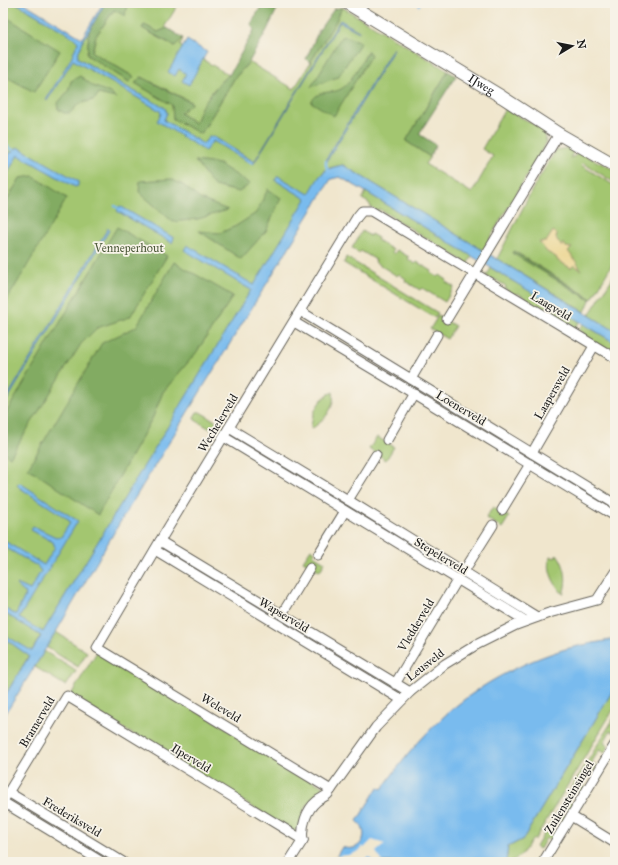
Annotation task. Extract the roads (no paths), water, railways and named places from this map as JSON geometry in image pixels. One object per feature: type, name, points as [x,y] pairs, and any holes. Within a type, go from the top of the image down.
[{"type":"street","name":"IJweg","points":[[347,3],[559,134],[615,166]]},
{"type":"street","points":[[447,319],[559,134]]},
{"type":"street","name":"Laagveld","points":[[362,211],[371,211],[476,270],[615,358]]},
{"type":"street","name":"Wechelerveld","points":[[97,648],[357,216],[362,211]]},
{"type":"street","name":"Loenerveld","points":[[300,311],[615,504]]},
{"type":"street","name":"Loenerveld","points":[[294,322],[414,393],[615,516]]},
{"type":"street","points":[[411,379],[437,335]]},
{"type":"street","name":"Laapersveld","points":[[532,453],[594,346]]},
{"type":"street","points":[[387,440],[414,393]]},
{"type":"street","name":"Stepelerveld","points":[[229,428],[537,617]]},
{"type":"street","name":"Stepelerveld","points":[[224,437],[526,621]]},
{"type":"street","points":[[348,500],[376,455]]},
{"type":"street","points":[[502,510],[530,464]]},
{"type":"street","points":[[318,555],[345,510]]},
{"type":"street","name":"Stepelerveld","points":[[464,571],[493,525]]},
{"type":"street","name":"Wapserveld","points":[[160,541],[410,692]]},
{"type":"street","name":"Wapserveld","points":[[155,550],[402,700]]},
{"type":"street","name":"Wapserveld","points":[[282,614],[310,568]]},
{"type":"street","name":"Leusveld","points":[[302,840],[303,828],[308,812],[316,802],[327,795],[376,727],[410,692],[459,654],[485,640],[537,617],[597,600],[615,572]]},
{"type":"street","name":"Vledderveld","points":[[395,684],[458,580]]},
{"type":"street","name":"Weleveld","points":[[97,648],[331,790]]},
{"type":"street","name":"Bramerveld","points":[[3,802],[67,696]]},
{"type":"street","name":"Ilperveld","points":[[67,696],[302,840]]},
{"type":"street","name":"Zuilensteinsingel","points":[[544,862],[615,744]]},
{"type":"street","name":"Frederiksveld","points":[[8,792],[123,862]]},
{"type":"street","name":"Frederiksveld","points":[[3,802],[102,862]]},
{"type":"street","points":[[572,816],[615,842]]},
{"type":"street","points":[[289,862],[302,840]]},
{"type":"water","points":[[16,3],[24,3],[82,38],[103,3],[105,3],[83,39],[78,58],[165,108],[167,113],[164,120],[203,144],[209,137],[214,137],[254,162],[340,20],[359,32],[340,22],[253,165],[213,141],[205,151],[157,121],[161,114],[160,111],[73,60],[47,101],[46,100],[70,60],[78,42],[73,37]]},
{"type":"water","points":[[187,40],[207,52],[189,85],[182,81],[186,74],[179,69],[175,76],[168,72]]},
{"type":"water","points":[[393,48],[394,49],[325,163],[328,156]]},
{"type":"water","points":[[18,147],[78,181],[78,186],[75,187],[18,155],[3,181],[3,167],[9,154]]},
{"type":"water","points":[[343,165],[615,331],[615,343],[366,192],[340,177],[331,179],[119,524],[56,632],[3,718],[3,699],[29,656],[8,641],[5,640],[3,642],[3,634],[32,651],[41,636],[3,612],[3,607],[16,614],[26,594],[16,585],[17,584],[30,590],[41,571],[37,566],[3,546],[3,540],[44,565],[55,547],[53,542],[31,530],[33,526],[58,538],[61,537],[70,523],[68,519],[17,485],[20,483],[78,521],[19,618],[43,632],[251,290],[184,250],[187,245],[254,285],[306,199],[275,180],[278,176],[309,194],[325,171]]},
{"type":"water","points":[[120,206],[174,238],[172,243],[117,211]]},
{"type":"water","points":[[108,228],[110,229],[3,407],[3,404]]},
{"type":"water","points":[[615,639],[615,687],[523,839],[508,847],[506,862],[333,862],[342,847],[354,848],[362,842],[364,832],[357,821],[378,787],[382,789],[399,765],[417,744],[456,706],[477,690],[500,676],[525,664],[568,648]]},
{"type":"waterway","points":[[3,144],[15,151],[14,152]]},
{"type":"waterway","points":[[326,161],[328,171]]},
{"type":"waterway","points":[[115,206],[121,210]]},
{"type":"park label","name":"Venneperhout","points":[[129,248]]}]
